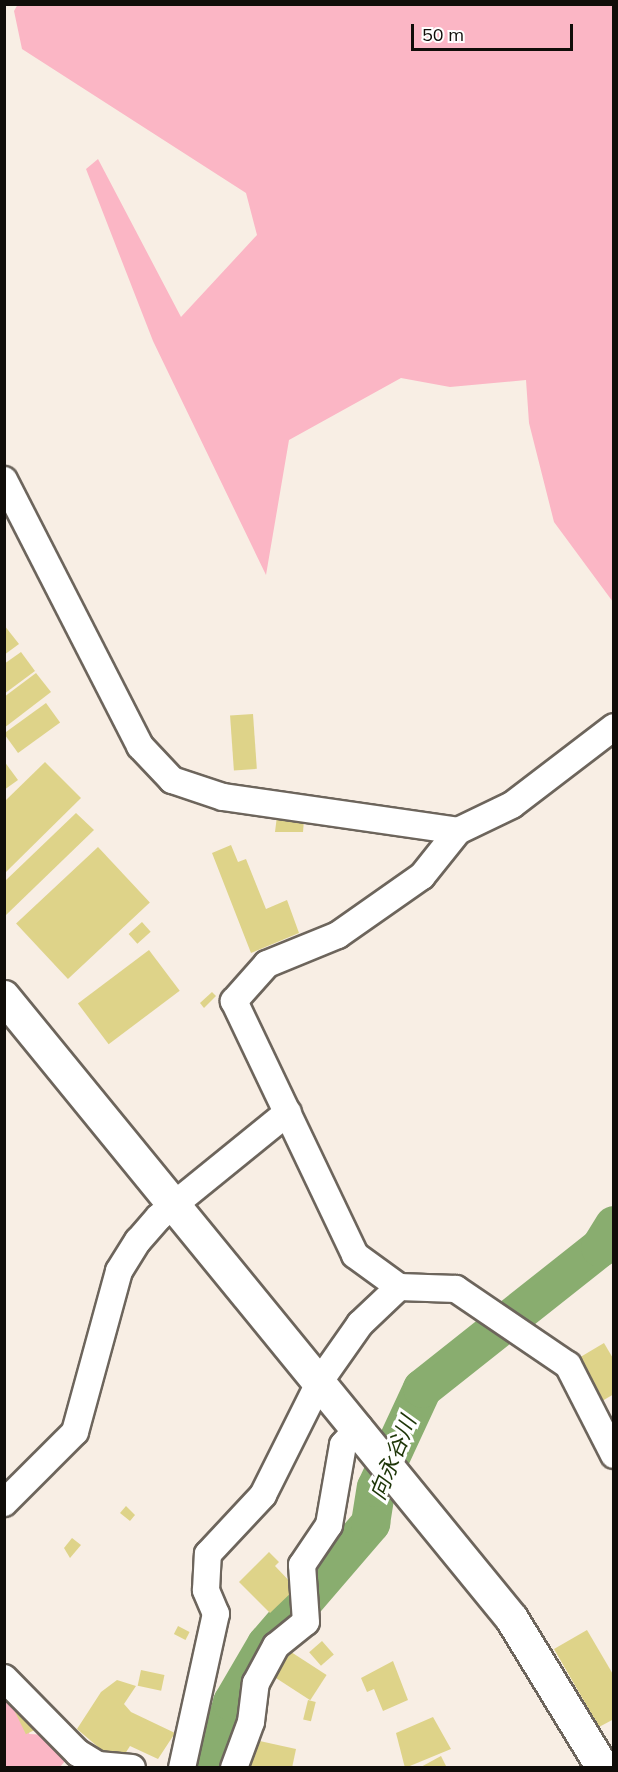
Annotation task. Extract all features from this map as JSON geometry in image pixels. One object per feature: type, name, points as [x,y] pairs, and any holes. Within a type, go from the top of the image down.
[{"type":"street","points":[[4,480],[140,746],[172,780],[223,797],[458,831]]},
{"type":"street","points":[[614,727],[512,805],[458,831],[422,876],[338,935],[267,964],[234,1001],[356,1255],[399,1287],[456,1288],[568,1365],[614,1455]]},
{"type":"street","points":[[4,997],[361,1430],[513,1619],[603,1767]]},
{"type":"street","points":[[4,1503],[75,1432],[119,1271],[138,1240],[176,1204],[288,1112]]},
{"type":"street","points":[[182,1767],[216,1614],[206,1590],[208,1554],[263,1495],[320,1381],[360,1324],[399,1287]]},
{"type":"street","points":[[234,1767],[251,1722],[256,1683],[276,1646],[306,1622],[302,1565],[329,1525],[343,1445],[361,1430]]},
{"type":"street","points":[[4,1678],[78,1753],[98,1765],[132,1767]]},
{"type":"shaded area","points":[[18,4],[613,5],[613,602],[554,522],[529,423],[526,380],[450,387],[401,378],[289,440],[266,575],[153,341],[86,169],[98,159],[181,317],[257,235],[246,193],[22,49],[14,11]]},
{"type":"shaded area","points":[[4,1681],[34,1710],[29,1734],[51,1735],[71,1754],[60,1767],[5,1767]]},
{"type":"building","points":[[4,625],[19,644],[4,655]]},
{"type":"building","points":[[21,652],[35,671],[4,694],[4,664]]},
{"type":"building","points":[[36,673],[51,692],[4,728],[4,697]]},
{"type":"building","points":[[46,703],[60,722],[18,753],[4,734]]},
{"type":"building","points":[[253,714],[257,769],[234,770],[230,716]]},
{"type":"building","points":[[4,761],[18,780],[4,790]]},
{"type":"building","points":[[45,762],[81,798],[4,874],[4,802]]},
{"type":"building","points":[[76,813],[94,830],[6,915],[4,882]]},
{"type":"building","points":[[277,816],[304,820],[303,832],[275,832]]},
{"type":"building","points":[[231,845],[238,862],[246,859],[266,909],[287,900],[299,933],[251,953],[212,853]]},
{"type":"building","points":[[98,847],[150,903],[68,979],[16,923]]},
{"type":"building","points":[[142,922],[151,932],[137,944],[129,934]]},
{"type":"building","points":[[149,950],[180,991],[109,1044],[78,1004]]},
{"type":"building","points":[[212,992],[216,996],[204,1008],[200,1003]]},
{"type":"building","points":[[604,1343],[614,1360],[614,1394],[597,1404],[572,1362]]},
{"type":"building","points":[[126,1506],[135,1515],[130,1521],[120,1513]]},
{"type":"building","points":[[72,1538],[81,1545],[70,1558],[64,1548]]},
{"type":"building","points":[[269,1552],[279,1562],[275,1566],[296,1588],[270,1613],[239,1582]]},
{"type":"building","points":[[178,1626],[190,1632],[185,1640],[174,1634]]},
{"type":"building","points":[[587,1630],[614,1676],[614,1719],[599,1727],[554,1649]]},
{"type":"building","points":[[322,1641],[334,1655],[321,1666],[309,1652]]},
{"type":"building","points":[[288,1650],[327,1675],[310,1700],[272,1675]]},
{"type":"building","points":[[393,1661],[408,1700],[383,1711],[374,1689],[367,1692],[361,1678]]},
{"type":"building","points":[[141,1670],[164,1675],[161,1691],[138,1686]]},
{"type":"building","points":[[117,1680],[136,1686],[124,1704],[131,1712],[175,1733],[158,1759],[130,1746],[121,1760],[111,1758],[77,1729],[101,1692]]},
{"type":"building","points":[[308,1700],[316,1702],[311,1721],[303,1719]]},
{"type":"building","points":[[28,1702],[40,1727],[26,1734],[14,1709]]},
{"type":"building","points":[[433,1717],[451,1749],[405,1768],[396,1733]]},
{"type":"building","points":[[246,1738],[296,1749],[292,1768],[239,1768]]},
{"type":"building","points":[[441,1756],[447,1768],[419,1768]]},
{"type":"waterway","name":"向永谷川","points":[[213,1768],[232,1702],[266,1644],[370,1523],[376,1487],[422,1388],[600,1247],[614,1225]]}]
